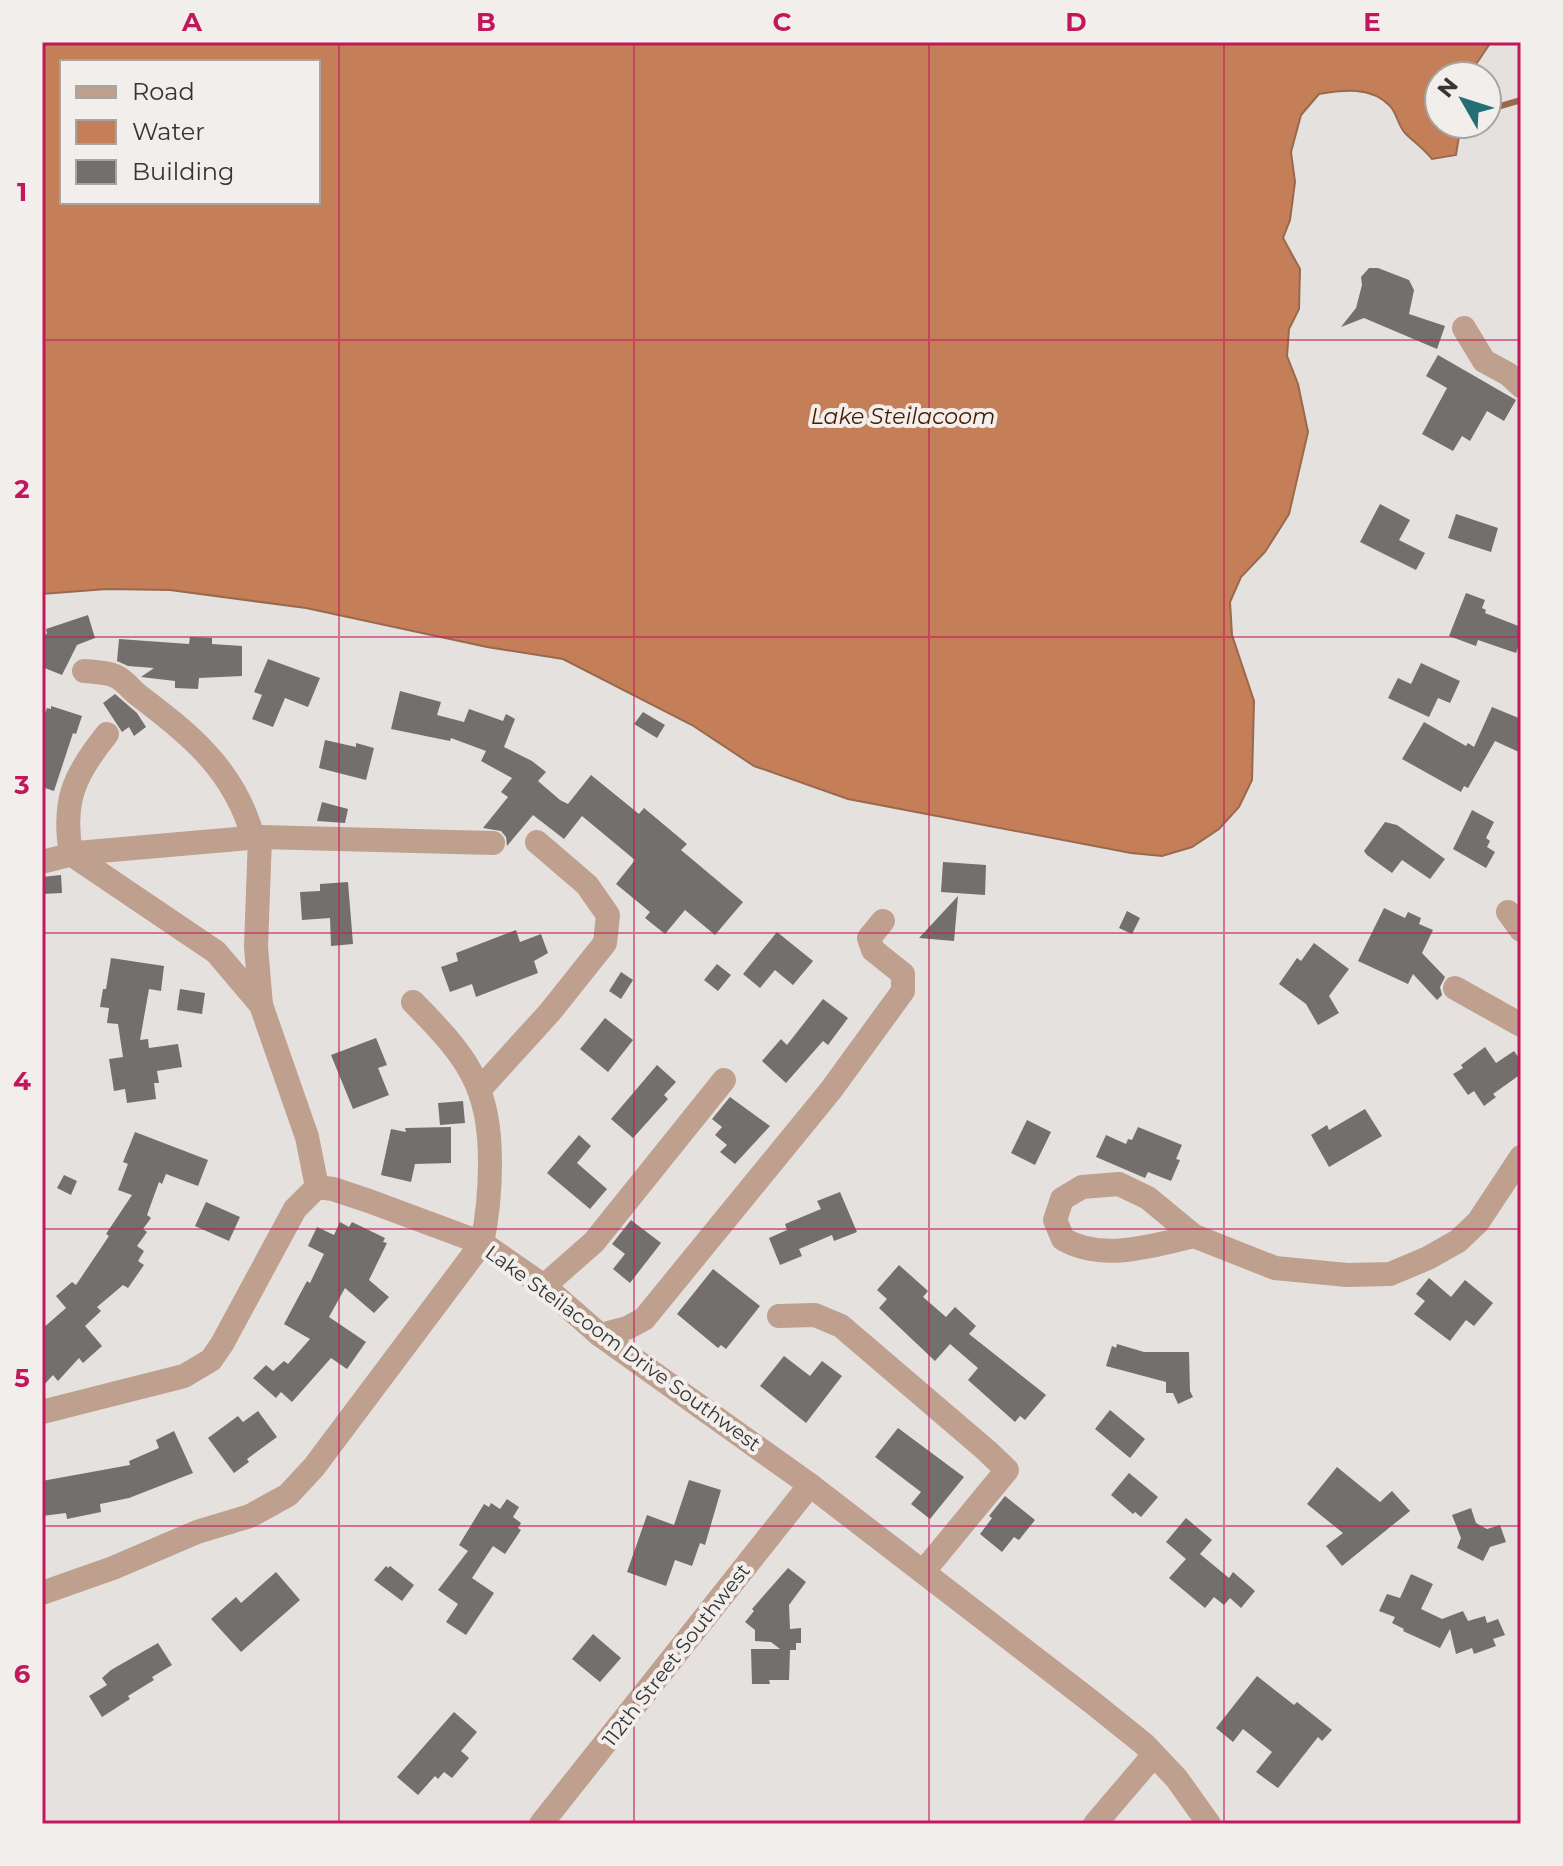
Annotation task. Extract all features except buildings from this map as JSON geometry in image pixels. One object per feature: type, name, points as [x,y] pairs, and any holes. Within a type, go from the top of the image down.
[{"type":"street","points":[[1464,328],[1484,361],[1508,374],[1521,386]]},
{"type":"street","points":[[84,671],[112,674],[124,681],[189,735],[221,769],[245,809],[256,837],[256,947],[261,1005],[307,1137],[317,1187]]},
{"type":"street","points":[[107,734],[76,778],[66,825],[71,854],[216,952],[261,1005]]},
{"type":"street","points":[[42,862],[71,854],[256,837],[493,843]]},
{"type":"street","points":[[480,1089],[550,1012],[605,943],[608,915],[587,885],[537,842]]},
{"type":"street","points":[[600,1335],[627,1328],[644,1319],[831,1090],[903,991],[903,974],[873,950],[869,938],[883,921]]},
{"type":"street","points":[[216,952],[258,935]]},
{"type":"street","points":[[1455,988],[1521,1025]]},
{"type":"street","points":[[317,1187],[345,1193],[482,1243],[490,1209],[490,1134],[485,1103],[464,1060],[413,1002]]},
{"type":"street","points":[[544,1286],[594,1242],[724,1080]]},
{"type":"street","points":[[1194,1236],[1148,1247],[1090,1251],[1063,1239],[1055,1220],[1062,1199],[1082,1187],[1119,1184],[1148,1198],[1194,1236],[1275,1268],[1347,1275],[1390,1274],[1458,1241],[1478,1222],[1521,1157]]},
{"type":"street","points":[[42,1412],[164,1382],[201,1368],[211,1360],[295,1209],[317,1187]]},
{"type":"street","name":"Lake Steilacoom Drive Southwest","points":[[42,1593],[113,1568],[197,1532],[250,1516],[288,1495],[314,1467],[482,1243],[544,1286],[600,1335],[810,1485],[1093,1703],[1144,1744],[1177,1779],[1209,1824]]},
{"type":"street","points":[[779,1316],[815,1315],[841,1326],[1007,1470],[923,1572]]},
{"type":"street","name":"112th Street Southwest","points":[[541,1824],[810,1485]]},
{"type":"street","points":[[1095,1824],[1153,1756]]},
{"type":"water","name":"Lake Steilacoom","points":[[42,42],[1491,42],[1479,60],[1423,60],[1423,140],[1458,140],[1456,155],[1432,159],[1403,130],[1390,106],[1366,92],[1319,94],[1301,115],[1291,152],[1295,182],[1290,220],[1283,238],[1300,269],[1299,309],[1289,329],[1287,356],[1298,384],[1308,432],[1289,514],[1265,552],[1241,577],[1230,602],[1232,635],[1254,701],[1252,780],[1239,807],[1219,829],[1192,847],[1162,856],[1131,853],[848,799],[754,766],[692,725],[563,659],[487,647],[306,608],[170,590],[107,589],[42,594]]},
{"type":"waterway","points":[[1503,105],[1521,100]]}]
